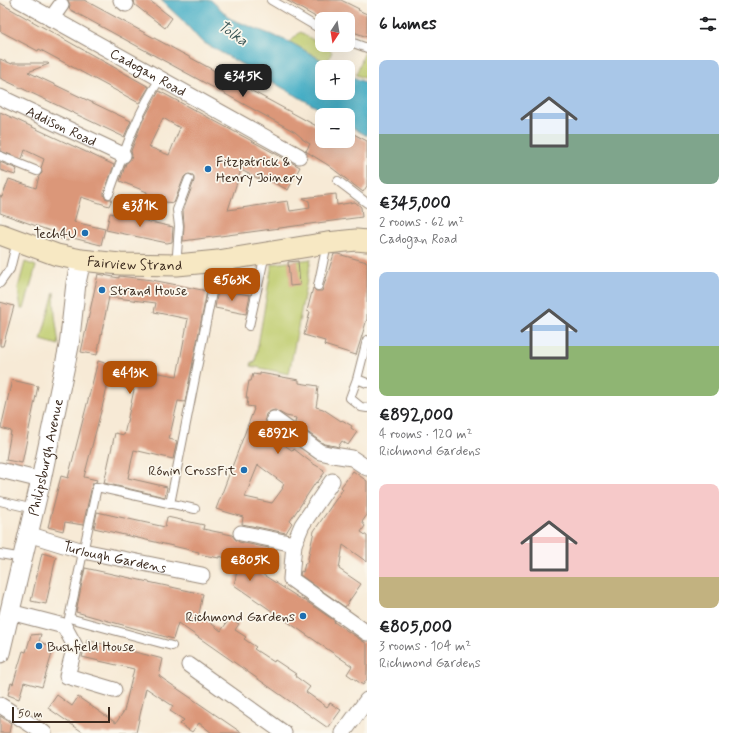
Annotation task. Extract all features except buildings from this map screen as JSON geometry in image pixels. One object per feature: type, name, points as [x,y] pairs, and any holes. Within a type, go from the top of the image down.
[{"type":"main road","name":"Fairview Strand","points":[[9,238],[57,255],[81,260],[120,264],[177,265],[218,261],[327,243],[356,240],[367,241]]},
{"type":"street","name":"Cadogan Road","points":[[19,0],[34,4],[51,19],[299,156]]},
{"type":"street","points":[[51,19],[61,5]]},
{"type":"street","name":"Addison Road","points":[[0,97],[123,155]]},
{"type":"street","name":"Philipsburgh Avenue","points":[[0,653],[6,622],[34,509],[61,370],[69,346],[76,283],[81,260]]},
{"type":"street","points":[[274,419],[320,452],[352,458],[367,468]]},
{"type":"street","points":[[0,470],[40,480]]},
{"type":"street","points":[[332,481],[302,525],[294,544],[291,579],[367,633]]},
{"type":"street","points":[[241,532],[294,544]]},
{"type":"street","name":"Turlough Gardens","points":[[28,534],[83,551],[202,575]]},
{"type":"street","points":[[6,622],[64,626],[75,646],[67,676],[114,690]]},
{"type":"street","points":[[190,665],[284,733]]},
{"type":"street","points":[[343,733],[367,700]]},
{"type":"street","points":[[0,705],[38,731]]},
{"type":"lane","points":[[270,0],[315,26]]},
{"type":"lane","points":[[355,44],[367,48]]},
{"type":"lane","points":[[109,194],[128,143],[151,92],[160,79]]},
{"type":"lane","points":[[0,156],[37,171]]},
{"type":"lane","points":[[177,265],[179,226],[176,210],[189,179]]},
{"type":"lane","points":[[338,181],[367,201]]},
{"type":"lane","points":[[0,283],[10,269],[9,238]]},
{"type":"lane","points":[[318,286],[327,243]]},
{"type":"lane","points":[[249,326],[265,254]]},
{"type":"lane","points":[[170,504],[218,261]]},
{"type":"lane","points":[[367,340],[357,379],[350,398],[361,407],[367,408]]},
{"type":"lane","points":[[357,379],[367,383]]},
{"type":"lane","points":[[172,646],[69,618],[97,487],[195,509]]},
{"type":"lane","points":[[0,501],[34,509]]},
{"type":"lane","points":[[0,554],[23,558]]},
{"type":"green space","points":[[300,32],[315,41],[315,52],[332,52],[328,60],[322,60],[290,42]]},
{"type":"green space","points":[[365,51],[367,51],[367,79],[356,75]]},
{"type":"green space","points":[[311,259],[289,374],[251,366],[252,362],[255,363],[272,264]]},
{"type":"green space","points":[[25,262],[36,266],[24,309],[21,309],[18,288]]},
{"type":"green space","points":[[54,292],[55,315],[59,345],[41,340]]},
{"type":"water","name":"Tolka","points":[[161,0],[211,0],[231,19],[290,42],[322,60],[315,60],[315,100],[355,100],[355,78],[367,83],[367,136],[355,129],[355,108],[318,108],[201,41]]},
{"type":"place","name":"Fitzpatrick & Henry Joinery","points":[[208,169]]},
{"type":"place","name":"Tech4U","points":[[85,233]]},
{"type":"place","name":"Strand House","points":[[102,290]]},
{"type":"place","name":"Rónin CrossFit","points":[[244,470]]},
{"type":"place","name":"Richmond Gardens","points":[[303,616]]},
{"type":"place","name":"Bushfield House","points":[[39,646]]}]
